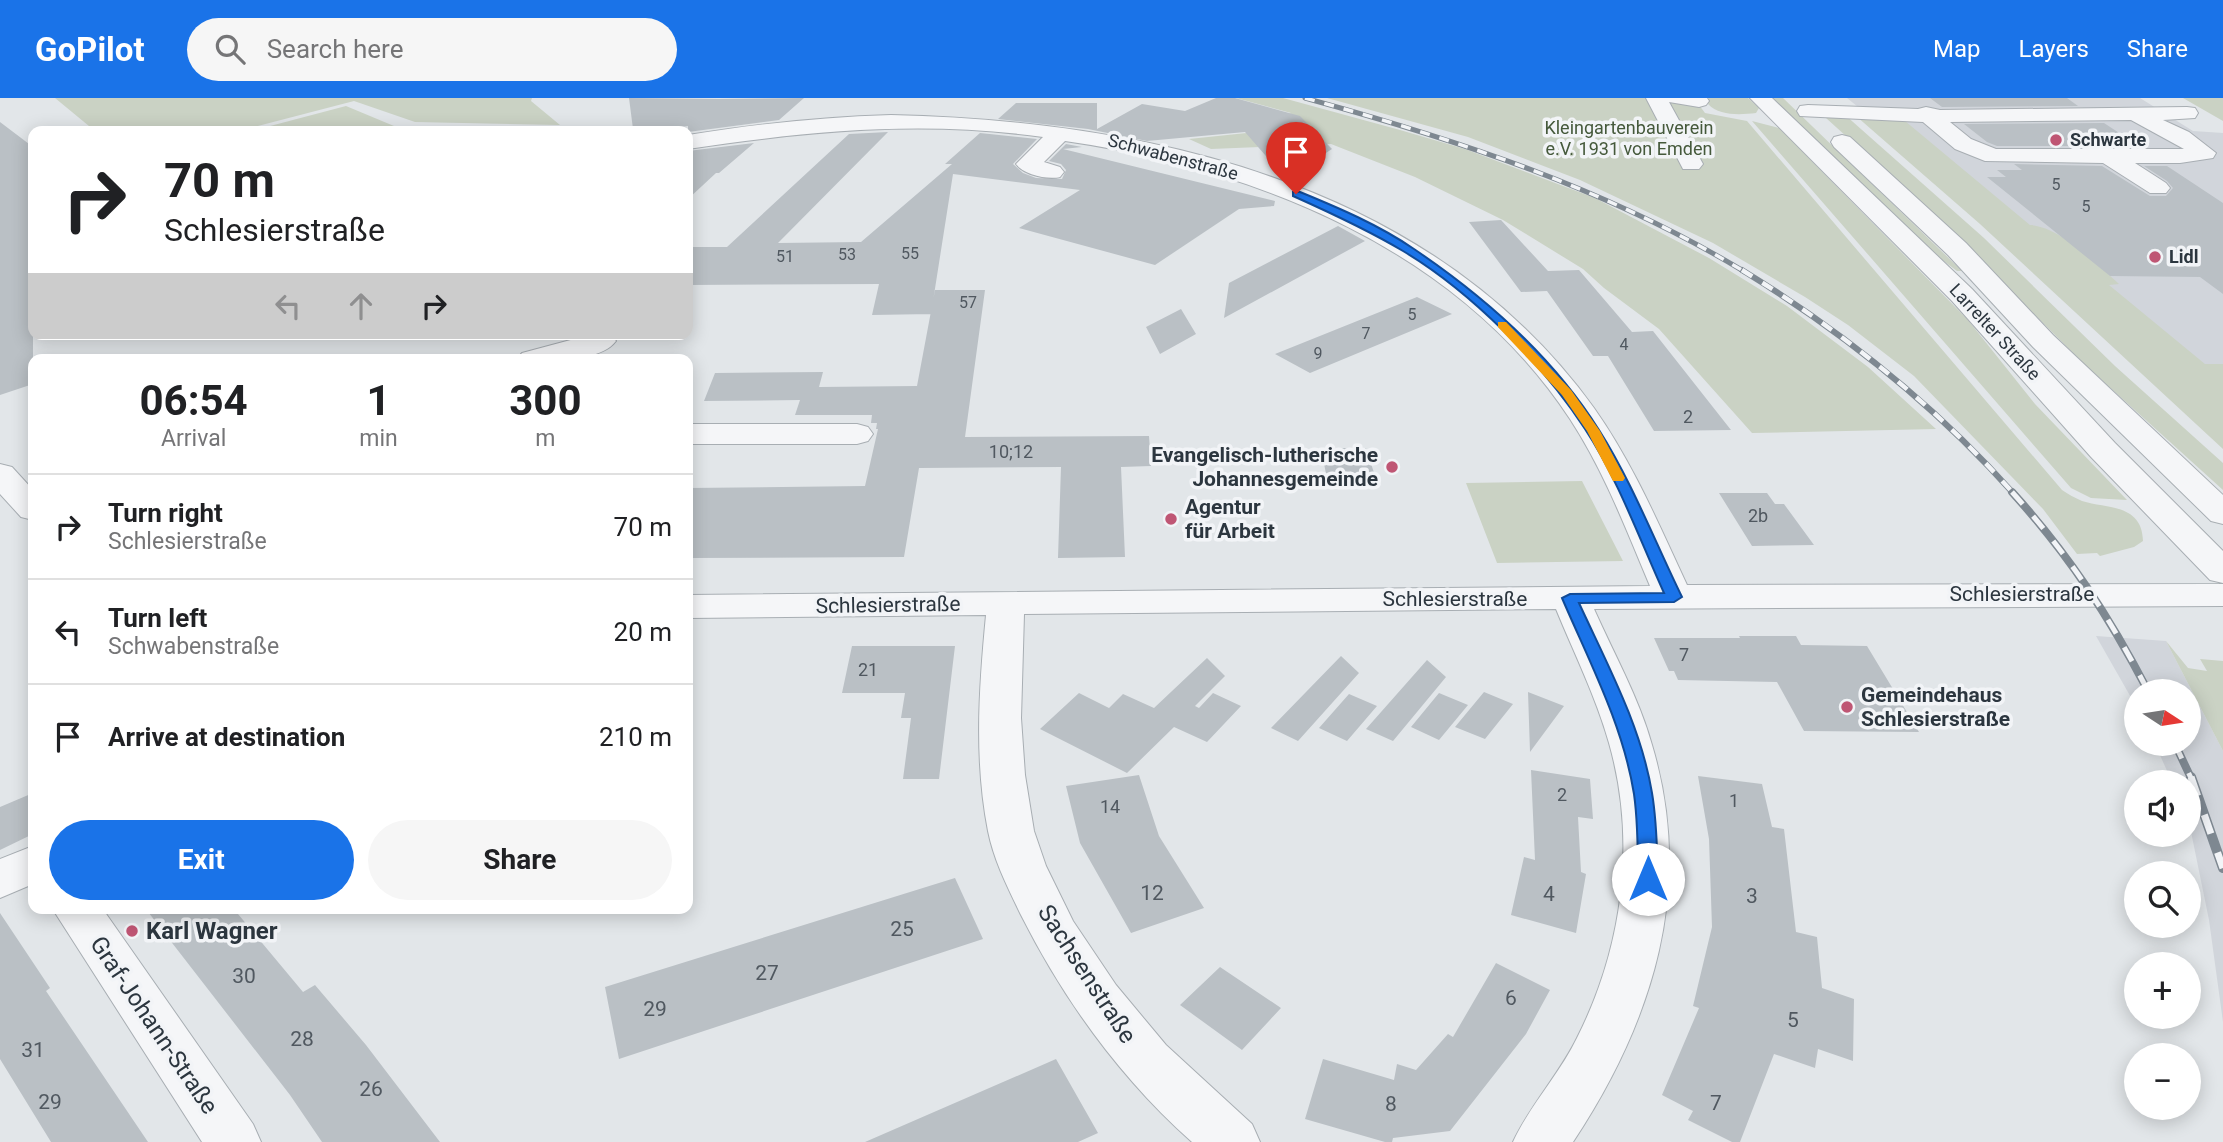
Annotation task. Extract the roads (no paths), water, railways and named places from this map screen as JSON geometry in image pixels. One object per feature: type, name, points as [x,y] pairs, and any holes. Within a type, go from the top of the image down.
[{"type":"street","points":[[1656,98],[1691,164]]},
{"type":"street","points":[[1676,98],[1699,101]]},
{"type":"street","name":"Larrelter Straße","points":[[1760,98],[1962,295],[2103,450],[2223,572]]},
{"type":"street","points":[[2162,98],[2210,127]]},
{"type":"street","points":[[1801,105],[1940,116],[2187,113]]},
{"type":"street","name":"Larrelter Straße","points":[[1801,105],[1957,249],[2043,341],[2223,514]]},
{"type":"street","points":[[1926,113],[1963,144],[1993,156],[2205,153],[2181,137],[2134,114]]},
{"type":"street","points":[[1747,117],[1780,117]]},
{"type":"street","name":"Schwabenstraße","points":[[693,141],[804,127],[892,122],[979,124],[1062,132],[1162,152],[1287,191],[1344,214],[1409,250],[1482,305],[1566,392],[1593,431],[1614,470],[1674,597]]},
{"type":"street","points":[[1052,172],[1028,164],[1062,132]]},
{"type":"street","points":[[2108,156],[2158,188]]},
{"type":"street","points":[[555,354],[605,345]]},
{"type":"street","points":[[693,434],[857,434]]},
{"type":"street","points":[[0,474],[28,505]]},
{"type":"street","name":"Schlesierstraße","points":[[693,606],[1985,594],[2223,595]]},
{"type":"street","points":[[1541,1142],[1579,1088],[1618,1010],[1632,969],[1647,894],[1647,831],[1642,791],[1631,747],[1615,701],[1570,598]]},
{"type":"street","name":"Sachsenstraße","points":[[1006,604],[1000,750],[1011,834],[1025,873],[1051,928],[1128,1039],[1166,1081],[1232,1142]]},
{"type":"street","points":[[0,880],[28,866]]},
{"type":"street","name":"Graf-Johann-Straße","points":[[80,914],[233,1142]]},
{"type":"railway","points":[[1305,98],[1419,131],[1531,170],[1640,216],[1745,272]]},
{"type":"railway","points":[[1742,270],[1816,319],[1886,372],[1952,430],[2014,494]]},
{"type":"railway","points":[[2012,492],[2052,539],[2087,587],[2141,679]]},
{"type":"railway","points":[[2181,756],[2187,770]]},
{"type":"railway","points":[[2201,805],[2223,868]]},
{"type":"place","name":"Schwarte","points":[[2056,140]]},
{"type":"place","name":"Lidl","points":[[2155,257]]},
{"type":"place","name":"Evangelisch-lutherische Johannesgemeinde","points":[[1392,467]]},
{"type":"place","name":"Agentur für Arbeit","points":[[1171,519]]},
{"type":"place","name":"Gemeindehaus Schlesierstraße","points":[[1847,707]]},
{"type":"place","name":"Karl Wagner","points":[[132,931]]},
{"type":"park label","name":"Kleingartenbauverein e.V. 1931 von Emden","points":[[1629,138]]}]
